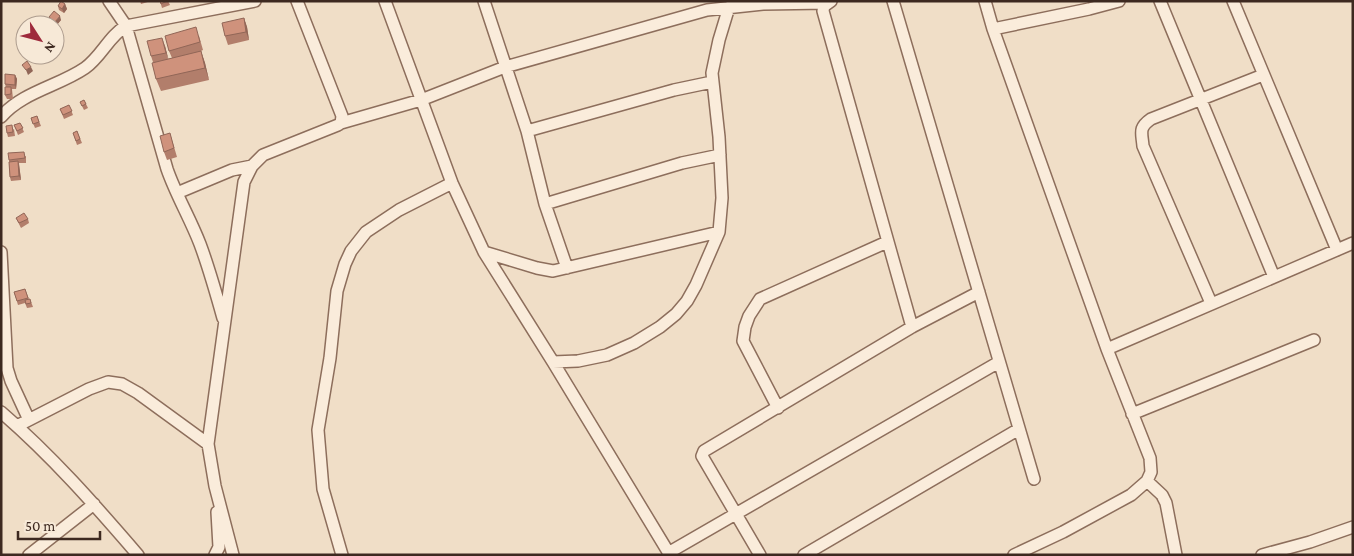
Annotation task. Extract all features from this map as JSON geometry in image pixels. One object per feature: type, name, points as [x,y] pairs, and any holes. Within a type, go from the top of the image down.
[{"type":"street","points":[[109,1],[126,26],[153,123],[177,193],[208,266],[224,323]]},
{"type":"street","points":[[1,117],[15,104],[87,67],[118,31],[126,26],[254,1]]},
{"type":"street","points":[[297,1],[342,116],[341,123]]},
{"type":"street","points":[[385,1],[452,183],[484,252],[554,362],[669,554],[999,362]]},
{"type":"street","points":[[484,1],[527,131],[545,204],[567,268]]},
{"type":"street","points":[[893,1],[1034,479]]},
{"type":"street","points":[[985,1],[1107,349],[1150,458],[1151,472],[1147,481],[1131,495],[1031,551],[1014,555]]},
{"type":"street","points":[[994,29],[1089,5],[1119,1]]},
{"type":"street","points":[[1160,1],[1274,277]]},
{"type":"street","points":[[1233,1],[1337,250]]},
{"type":"street","points":[[829,2],[823,11],[912,327]]},
{"type":"street","points":[[233,555],[215,486],[208,444],[244,182],[252,166],[263,155],[338,126],[341,123],[421,100],[506,67],[707,10],[763,4],[829,2]]},
{"type":"street","points":[[554,362],[578,361],[607,355],[634,343],[660,327],[676,314],[687,301],[696,285],[719,232],[722,198],[712,73],[729,7]]},
{"type":"street","points":[[1211,303],[1143,146],[1141,129],[1144,124],[1151,120],[1263,75]]},
{"type":"street","points":[[527,131],[674,90],[712,82]]},
{"type":"street","points":[[545,204],[682,163],[720,155]]},
{"type":"street","points":[[177,193],[232,170],[252,166]]},
{"type":"street","points":[[342,555],[323,488],[318,430],[330,358],[337,292],[352,251],[366,232],[399,210],[452,183]]},
{"type":"street","points":[[484,252],[553,271],[719,232]]},
{"type":"street","points":[[778,408],[743,341],[749,316],[760,299],[887,242]]},
{"type":"street","points":[[1107,349],[1353,243]]},
{"type":"street","points":[[1,252],[7,368],[29,420]]},
{"type":"street","points":[[760,555],[702,453],[707,448],[778,408],[912,327],[979,292]]},
{"type":"street","points":[[1132,414],[1314,340]]},
{"type":"street","points":[[17,426],[89,389],[108,382],[122,384],[138,393],[208,444]]},
{"type":"street","points":[[1,412],[94,504],[138,555]]},
{"type":"street","points":[[804,555],[1019,429]]},
{"type":"street","points":[[1147,481],[1162,494],[1166,503],[1176,555]]},
{"type":"street","points":[[215,486],[219,548],[215,555]]},
{"type":"street","points":[[29,555],[94,504]]},
{"type":"street","points":[[1262,555],[1310,542],[1353,527]]},
{"type":"building","points":[[61,1],[65,4],[62,9],[58,6]]},
{"type":"building","points":[[54,11],[59,15],[51,15]]},
{"type":"building","points":[[244,18],[246,32],[225,36],[222,23]]},
{"type":"building","points":[[196,27],[200,42],[169,51],[165,36]]},
{"type":"building","points":[[162,38],[166,53],[151,56],[147,41]]},
{"type":"building","points":[[201,51],[205,68],[156,79],[152,63]]},
{"type":"building","points":[[22,65],[30,65],[31,67],[26,70]]},
{"type":"building","points":[[5,74],[15,75],[15,85],[5,84]]},
{"type":"building","points":[[5,87],[11,87],[11,94],[5,95]]},
{"type":"building","points":[[84,100],[86,104],[82,106],[80,102]]},
{"type":"building","points":[[69,105],[72,111],[63,115],[60,109]]},
{"type":"building","points":[[37,116],[39,122],[33,124],[31,118]]},
{"type":"building","points":[[20,123],[23,128],[17,131],[14,125]]},
{"type":"building","points":[[12,125],[13,132],[7,133],[6,126]]},
{"type":"building","points":[[77,131],[80,139],[76,141],[73,133]]},
{"type":"building","points":[[170,133],[174,148],[164,152],[160,136]]},
{"type":"building","points":[[24,152],[25,158],[9,160],[8,153]]},
{"type":"building","points":[[18,161],[19,176],[10,177],[9,162]]},
{"type":"building","points":[[24,213],[28,219],[19,223],[16,218]]},
{"type":"building","points":[[25,289],[28,298],[17,301],[14,292]]},
{"type":"building","points":[[30,299],[31,303],[26,304],[25,300]]}]
